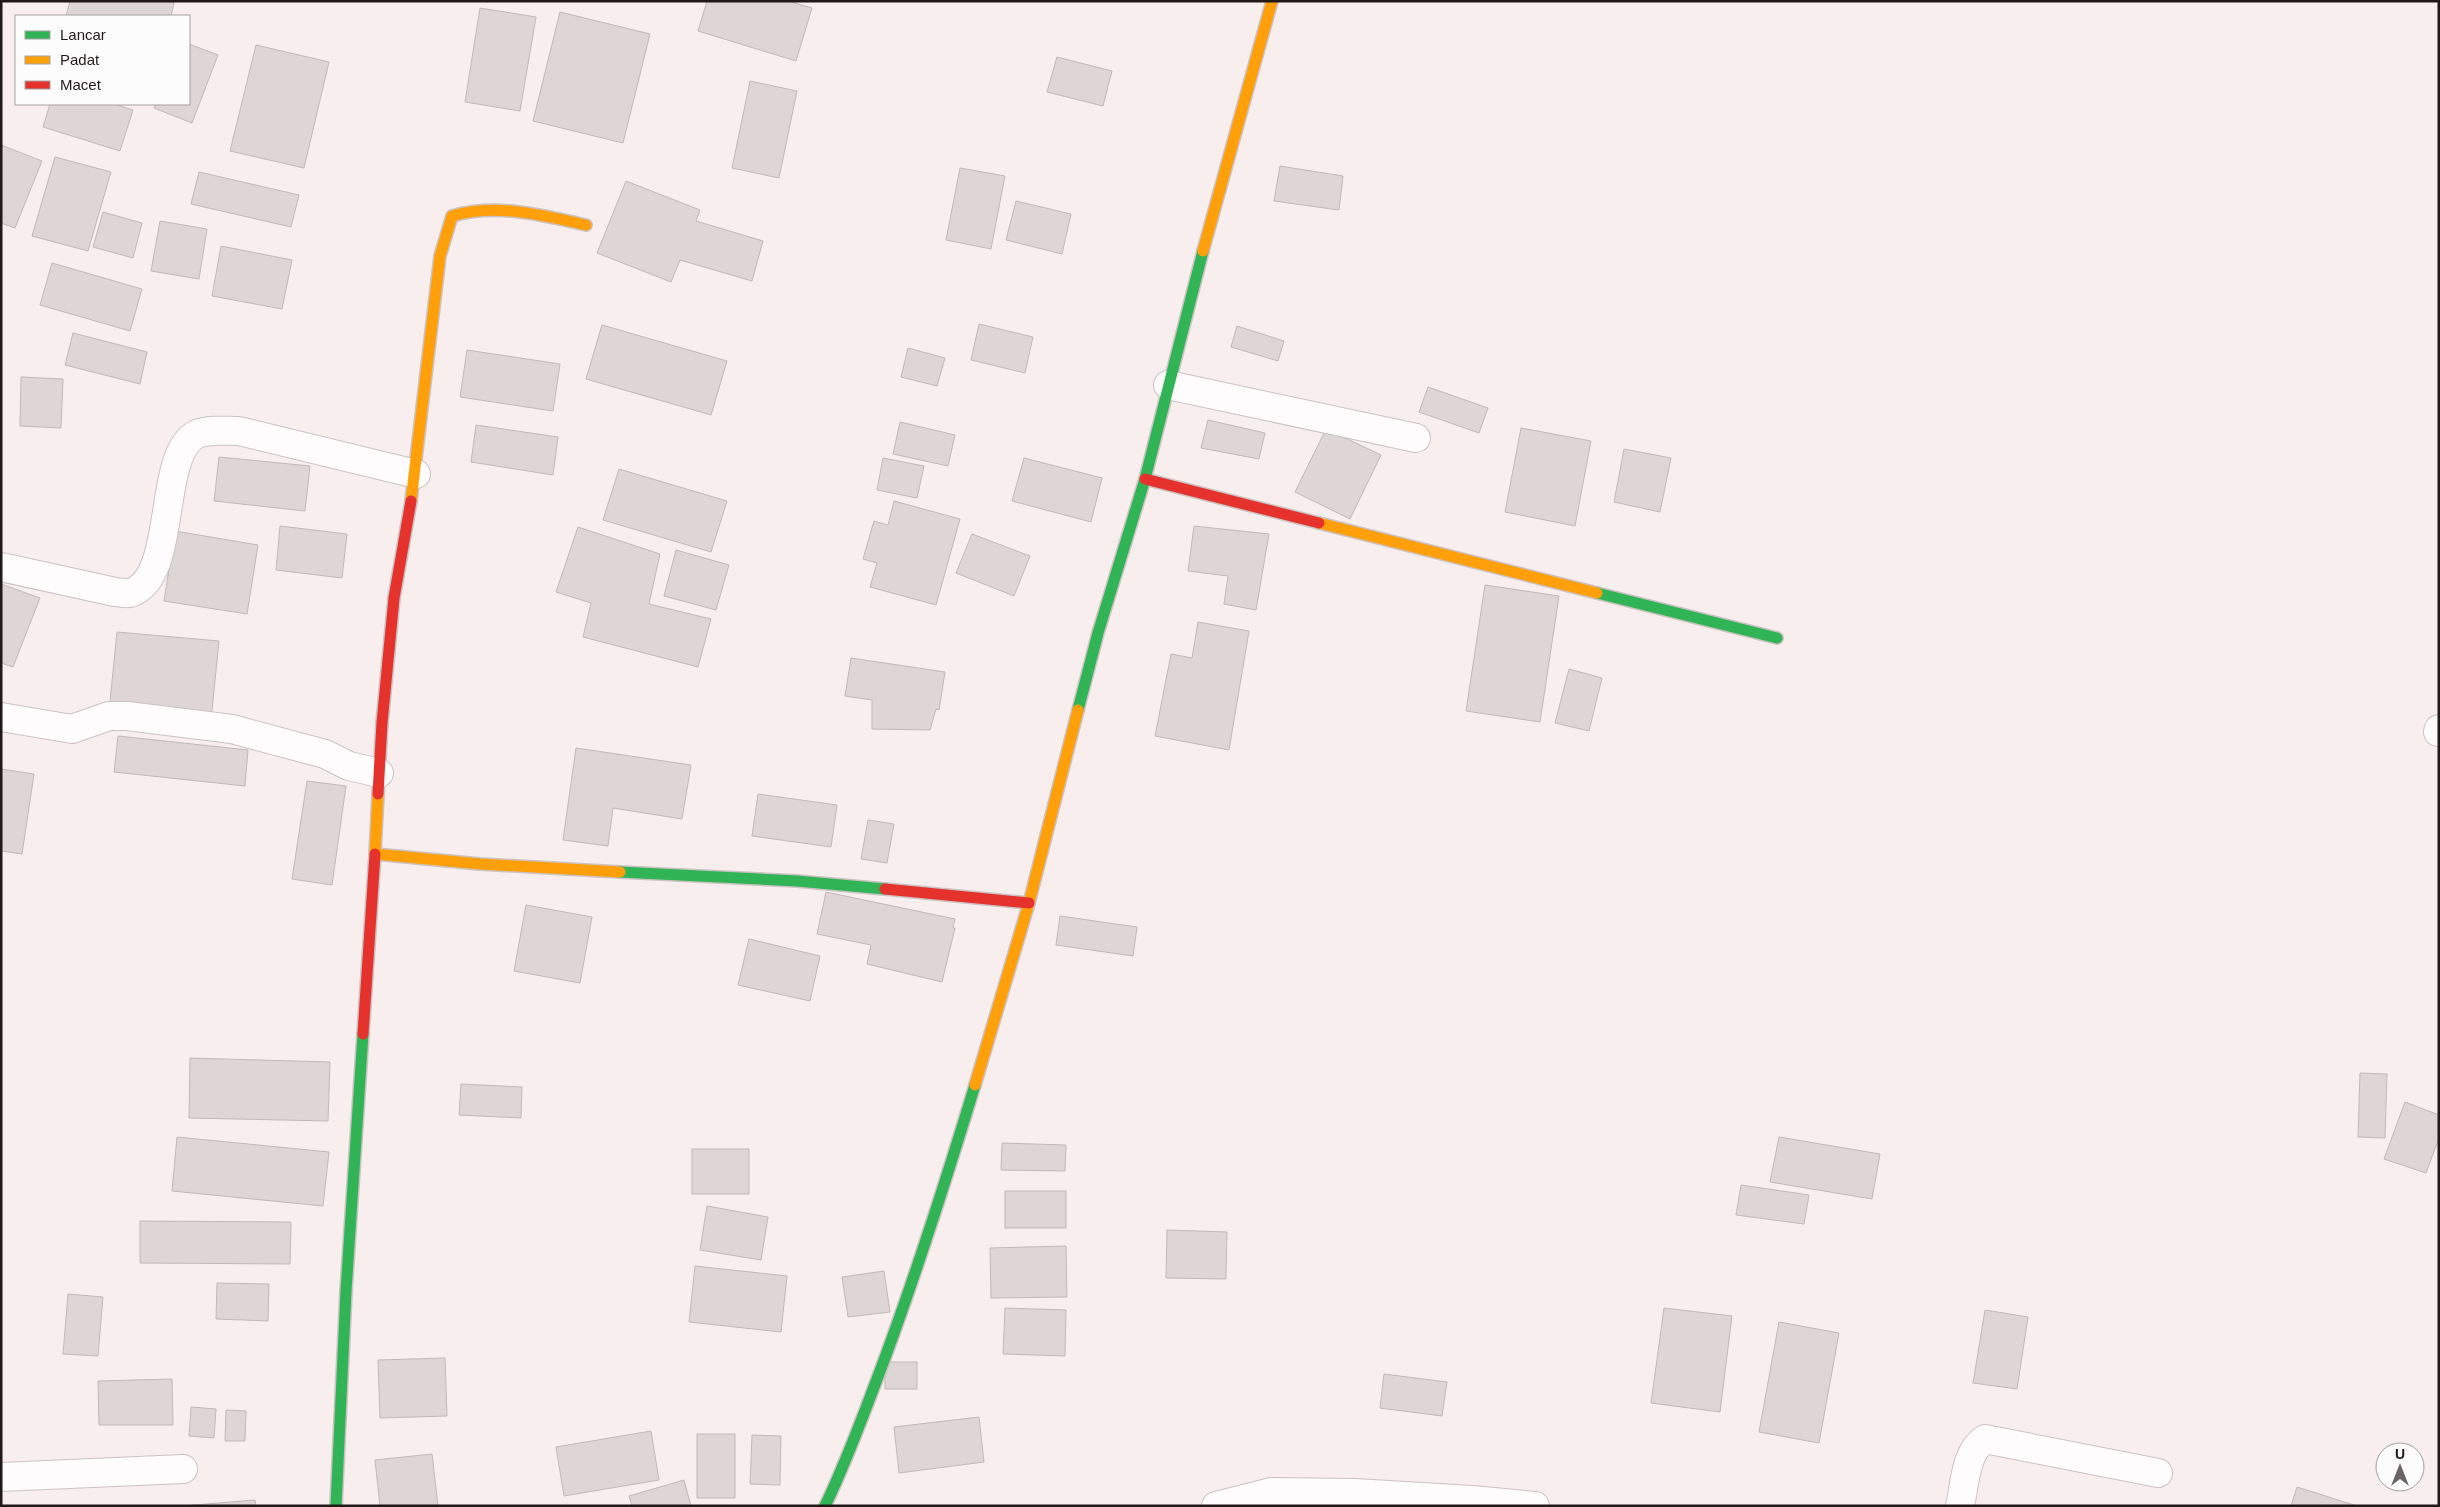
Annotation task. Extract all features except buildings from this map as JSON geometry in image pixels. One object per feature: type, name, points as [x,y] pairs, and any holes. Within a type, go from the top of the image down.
[{"type":"street","points":[[825,1506],[841,1473],[903,1312],[944,1188],[1029,903],[1098,633],[1145,479],[1190,299],[1272,1]]},
{"type":"street","points":[[336,1506],[346,1291],[379,773],[394,598],[416,474],[440,256],[452,216],[478,211],[528,212],[586,225]]},
{"type":"street","points":[[1168,385],[1416,438]]},
{"type":"street","points":[[1,567],[115,592],[129,593],[138,588],[148,581],[160,547],[179,454],[196,435],[210,430],[239,430],[416,474]]},
{"type":"street","points":[[1145,479],[1777,638]]},
{"type":"street","points":[[1,717],[72,729],[109,716],[127,716],[232,729],[325,754],[349,766],[379,773]]},
{"type":"street","points":[[375,854],[480,864],[797,881],[1029,903]]},
{"type":"street","points":[[1960,1506],[1971,1454],[1976,1445],[1984,1439],[2158,1474]]},
{"type":"street","points":[[1,1478],[183,1469]]},
{"type":"street","points":[[1216,1506],[1271,1492],[1414,1496],[1534,1506]]},
{"type":"traffic: fast","points":[[1078,710],[1098,633],[1145,479],[1203,251]]},
{"type":"traffic: fast","points":[[1597,593],[1777,638]]},
{"type":"traffic: fast","points":[[620,872],[797,881],[885,889]]},
{"type":"traffic: fast","points":[[336,1506],[346,1291],[363,1034]]},
{"type":"traffic: fast","points":[[825,1506],[839,1477],[888,1350],[975,1085]]},
{"type":"traffic: slow","points":[[1203,251],[1272,1]]},
{"type":"traffic: slow","points":[[411,501],[440,256],[452,216],[469,212],[503,210],[536,214],[586,225]]},
{"type":"traffic: slow","points":[[1319,523],[1597,593]]},
{"type":"traffic: slow","points":[[975,1085],[1029,903],[1078,710]]},
{"type":"traffic: slow","points":[[378,794],[375,854],[480,864],[620,872]]},
{"type":"traffic: jam","points":[[1145,479],[1319,523]]},
{"type":"traffic: jam","points":[[378,794],[382,723],[394,598],[411,501]]},
{"type":"traffic: jam","points":[[363,1034],[375,854]]},
{"type":"traffic: jam","points":[[885,889],[1029,903]]}]
